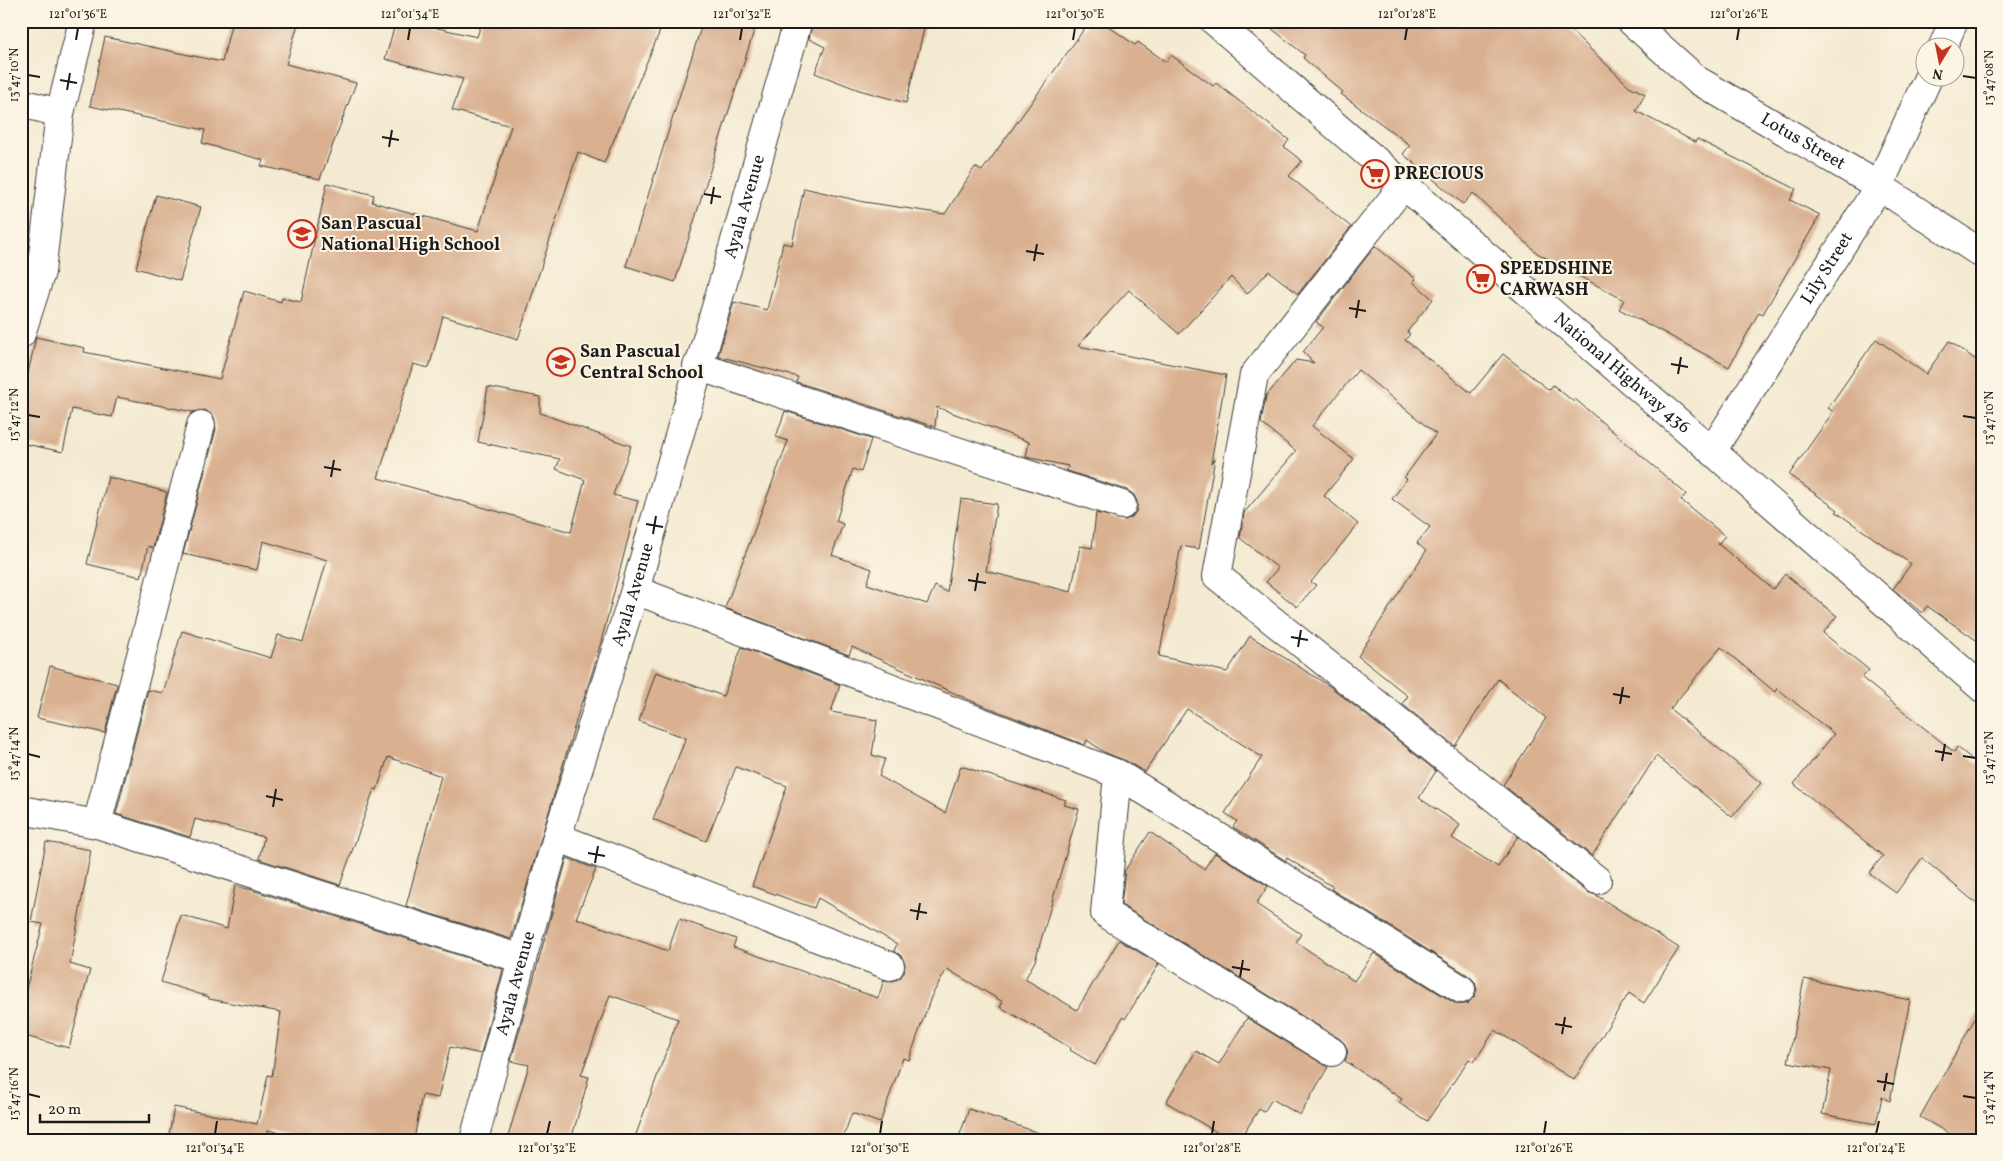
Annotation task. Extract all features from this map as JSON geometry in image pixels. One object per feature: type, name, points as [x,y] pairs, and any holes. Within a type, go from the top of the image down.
[{"type":"street","points":[[21,334],[60,113],[83,21]]},
{"type":"street","name":"Ayala Avenue","points":[[474,1140],[522,959],[557,837],[634,590],[798,21]]},
{"type":"street","name":"National Highway 436","points":[[1214,21],[1403,186],[1712,450],[1982,688]]},
{"type":"street","name":"Lotus Street","points":[[1632,21],[1697,80],[1879,186],[1982,254]]},
{"type":"street","points":[[1946,38],[1954,21]]},
{"type":"street","name":"Lily Street","points":[[1712,450],[1879,186],[1923,88]]},
{"type":"street","points":[[21,104],[60,113]]},
{"type":"street","points":[[1403,186],[1254,375],[1217,576],[1596,880]]},
{"type":"street","points":[[698,366],[1122,505]]},
{"type":"street","points":[[97,824],[201,425]]},
{"type":"street","points":[[634,590],[1118,774],[1461,989]]},
{"type":"street","points":[[1118,774],[1104,913],[1332,1052]]},
{"type":"street","points":[[21,810],[97,824],[522,959]]},
{"type":"street","points":[[557,837],[890,966]]},
{"type":"building","points":[[232,21],[299,21],[286,64],[356,83],[320,179],[261,166],[263,160],[202,143],[205,130],[90,106],[105,37],[222,62]]},
{"type":"building","points":[[396,21],[407,21],[477,37],[482,21],[634,21],[660,31],[604,163],[578,152],[518,339],[443,316],[429,368],[413,364],[378,478],[571,532],[585,480],[556,469],[560,459],[478,442],[488,387],[540,397],[540,413],[631,446],[613,495],[638,501],[597,657],[582,701],[511,939],[406,906],[441,776],[388,757],[377,790],[374,789],[340,885],[259,859],[264,837],[195,819],[190,837],[116,814],[148,690],[163,693],[182,631],[271,658],[278,635],[303,642],[327,560],[263,541],[257,570],[183,554],[216,429],[214,417],[205,410],[193,412],[117,397],[112,417],[72,409],[63,452],[21,443],[21,405],[36,337],[85,348],[84,352],[220,379],[244,291],[281,302],[282,298],[301,302],[327,183],[374,195],[372,202],[478,231],[511,126],[452,110],[463,79],[385,59]]},
{"type":"building","points":[[703,21],[757,21],[675,282],[626,266]]},
{"type":"building","points":[[813,21],[926,21],[906,103],[859,90],[815,73],[825,47],[809,39]]},
{"type":"building","points":[[1090,21],[1101,21],[1135,45],[1138,42],[1166,62],[1171,55],[1213,86],[1216,83],[1289,140],[1284,147],[1302,161],[1289,176],[1351,227],[1298,294],[1269,271],[1247,294],[1231,277],[1179,334],[1129,290],[1078,346],[1226,375],[1211,463],[1215,458],[1199,549],[1181,546],[1159,656],[1227,672],[1250,636],[1331,687],[1436,771],[1419,798],[1460,825],[1452,838],[1498,867],[1518,836],[1587,892],[1596,895],[1679,948],[1644,1003],[1629,993],[1574,1080],[1495,1030],[1474,1062],[1469,1059],[1427,1121],[1399,1103],[1402,1099],[1345,1061],[1348,1052],[1345,1044],[1340,1039],[1121,905],[1125,870],[1150,832],[1204,869],[1215,853],[1268,886],[1256,904],[1301,934],[1296,942],[1354,981],[1374,953],[1460,1005],[1468,1003],[1474,997],[1477,990],[1475,982],[1469,976],[1331,889],[1333,887],[1287,858],[1286,861],[1233,827],[1237,821],[1225,813],[1262,757],[1187,709],[1145,772],[1126,761],[1104,752],[1087,740],[1085,745],[974,702],[852,647],[849,655],[725,608],[788,441],[776,437],[785,411],[871,439],[861,472],[853,469],[836,521],[843,524],[832,555],[872,569],[867,584],[927,604],[935,586],[947,592],[961,499],[997,504],[986,571],[1071,592],[1080,546],[1092,548],[1096,513],[1125,520],[1132,517],[1137,510],[1137,501],[1134,495],[1127,490],[1067,471],[1068,466],[1026,457],[1029,442],[937,407],[935,427],[796,382],[798,377],[718,356],[734,302],[767,310],[783,243],[792,245],[804,188],[864,202],[945,214],[975,167],[982,171]]},
{"type":"building","points":[[1262,21],[1561,21],[1629,86],[1645,94],[1636,111],[1695,142],[1697,139],[1796,189],[1790,200],[1820,215],[1763,314],[1759,312],[1729,367],[1619,309],[1624,300],[1537,253],[1473,193],[1463,204],[1403,154],[1410,145],[1341,94],[1343,92],[1303,58],[1305,55]]},
{"type":"building","points":[[156,195],[201,207],[180,281],[136,268]]},
{"type":"building","points":[[1375,246],[1416,279],[1413,282],[1433,299],[1407,332],[1410,334],[1405,340],[1471,393],[1503,354],[1549,390],[1553,385],[1574,402],[1575,399],[1686,494],[1681,500],[1725,536],[1718,544],[1773,589],[1785,574],[1837,616],[1823,633],[1869,670],[1862,678],[1954,752],[1957,747],[1982,767],[1982,908],[1922,858],[1896,893],[1869,873],[1883,856],[1794,784],[1834,734],[1777,688],[1775,692],[1721,647],[1670,709],[1761,783],[1732,817],[1656,756],[1592,856],[1503,785],[1546,718],[1498,679],[1455,746],[1402,704],[1408,696],[1358,656],[1426,551],[1417,543],[1430,527],[1392,499],[1407,479],[1404,478],[1436,434],[1358,370],[1312,426],[1354,459],[1324,496],[1358,524],[1311,582],[1316,585],[1297,607],[1266,582],[1278,568],[1240,538],[1244,513],[1296,451],[1261,423],[1266,396],[1296,360],[1314,363],[1303,352],[1323,327],[1316,322]]},
{"type":"building","points":[[1876,339],[1926,374],[1949,341],[1982,364],[1982,644],[1927,606],[1922,613],[1893,589],[1911,564],[1836,512],[1838,510],[1789,475],[1833,412],[1828,408]]},
{"type":"building","points":[[108,477],[167,492],[153,548],[148,546],[141,577],[87,564]]},
{"type":"building","points":[[742,647],[840,685],[831,712],[877,720],[872,755],[885,759],[879,776],[945,813],[961,766],[1066,800],[1064,805],[1079,809],[1035,961],[1025,979],[1077,1010],[1119,940],[1159,964],[1125,1019],[1123,1017],[1095,1065],[1070,1050],[1071,1048],[1000,1007],[1003,1002],[947,969],[931,997],[909,1060],[903,1058],[880,1123],[852,1113],[842,1140],[634,1140],[678,1019],[610,995],[581,1075],[589,1077],[571,1140],[507,1140],[529,1065],[511,1061],[567,858],[596,869],[576,918],[668,951],[679,919],[736,939],[733,947],[878,998],[884,980],[893,981],[900,978],[904,972],[905,964],[902,957],[894,951],[897,944],[818,898],[814,908],[752,886],[787,786],[736,767],[706,841],[653,819],[686,738],[639,721],[656,672],[723,696]]},
{"type":"building","points":[[50,666],[117,684],[105,733],[37,718]]},
{"type":"building","points":[[46,842],[91,850],[70,964],[90,970],[69,1048],[21,1035],[21,1008],[43,924],[31,922]]},
{"type":"building","points":[[235,886],[503,969],[481,1054],[450,1047],[438,1098],[422,1095],[414,1140],[312,1140],[268,1130],[267,1140],[168,1140],[174,1107],[257,1124],[268,1075],[272,1076],[281,1012],[209,999],[209,997],[161,982],[181,915],[227,929]]},
{"type":"building","points":[[1804,979],[1910,1000],[1890,1101],[1882,1097],[1876,1124],[1822,1114],[1831,1070],[1788,1062]]},
{"type":"building","points":[[1982,1006],[1982,1140],[1961,1140],[1920,1117]]},
{"type":"building","points":[[1247,1018],[1328,1067],[1300,1115],[1272,1099],[1264,1112],[1259,1109],[1240,1140],[1230,1140],[1166,1102],[1196,1051],[1219,1064]]},
{"type":"building","points":[[969,1109],[1045,1135],[1044,1140],[958,1140]]},
{"type":"place","name":"PRECIOUS","points":[[1375,174]]},
{"type":"place","name":"San Pascual National High School","points":[[302,234]]},
{"type":"place","name":"SPEEDSHINE CARWASH","points":[[1481,279]]},
{"type":"place","name":"San Pascual Central School","points":[[561,362]]}]
